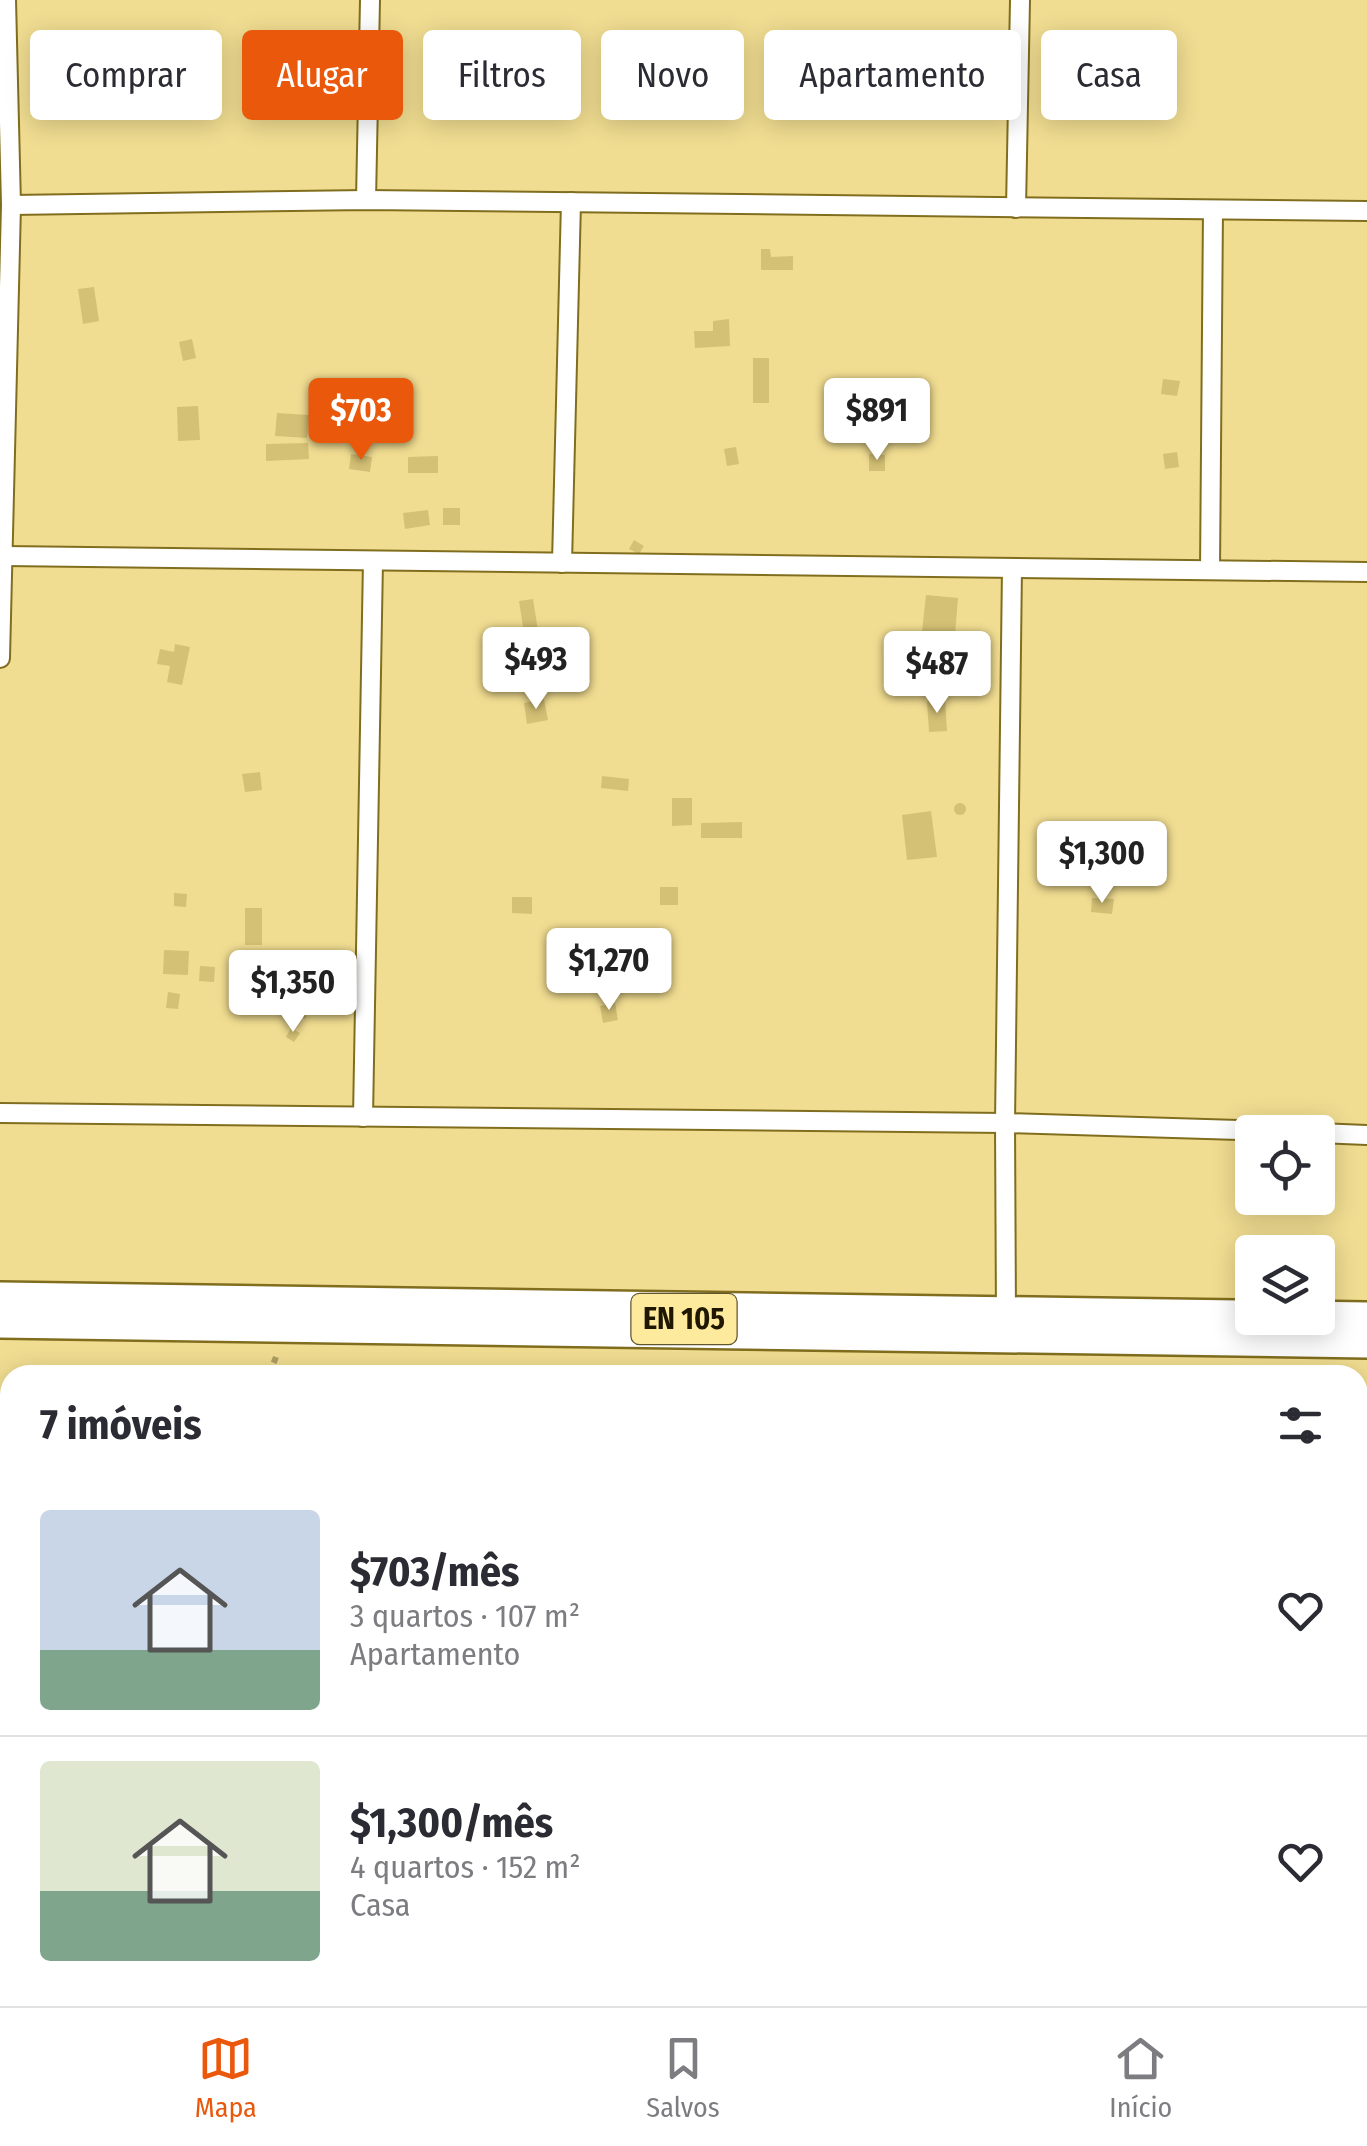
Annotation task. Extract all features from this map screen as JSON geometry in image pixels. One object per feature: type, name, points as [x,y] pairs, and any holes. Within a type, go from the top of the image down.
[{"type":"main road","name":"EN 105","points":[[0,1310],[1367,1330]]},
{"type":"lane","points":[[0,658],[12,206],[5,152],[6,0]]},
{"type":"lane","points":[[366,200],[370,0]]},
{"type":"lane","points":[[1016,208],[1020,0]]},
{"type":"lane","points":[[12,206],[366,200],[1367,212]]},
{"type":"lane","points":[[562,563],[571,202]]},
{"type":"lane","points":[[1210,570],[1213,210]]},
{"type":"lane","points":[[4,556],[1367,572]]},
{"type":"lane","points":[[363,1117],[373,561]]},
{"type":"lane","points":[[1006,1323],[1012,568]]},
{"type":"lane","points":[[0,1113],[1005,1123],[1235,1130]]},
{"type":"lane","points":[[1335,1133],[1367,1134]]},
{"type":"building","points":[[761,249],[770,249],[771,257],[793,256],[793,270],[761,270]]},
{"type":"building","points":[[94,287],[99,321],[83,324],[78,289]]},
{"type":"building","points":[[729,319],[730,346],[695,348],[694,331],[713,331],[713,321]]},
{"type":"building","points":[[192,339],[196,358],[183,361],[179,342]]},
{"type":"building","points":[[753,358],[769,358],[769,403],[753,403]]},
{"type":"building","points":[[1163,379],[1180,381],[1177,396],[1161,394]]},
{"type":"building","points":[[198,406],[200,440],[178,441],[177,407]]},
{"type":"building","points":[[277,413],[309,415],[307,438],[275,436]]},
{"type":"building","points":[[308,443],[309,459],[266,461],[266,444]]},
{"type":"building","points":[[736,447],[739,464],[727,466],[724,449]]},
{"type":"building","points":[[1177,452],[1179,467],[1165,469],[1163,454]]},
{"type":"building","points":[[351,454],[372,457],[370,472],[349,469]]},
{"type":"building","points":[[869,454],[885,455],[885,471],[869,471]]},
{"type":"building","points":[[438,456],[438,473],[408,473],[408,457]]},
{"type":"building","points":[[443,508],[460,508],[460,525],[443,525]]},
{"type":"building","points":[[428,510],[430,525],[405,529],[403,513]]},
{"type":"building","points":[[634,540],[644,546],[639,554],[629,549]]},
{"type":"building","points":[[926,595],[958,598],[955,635],[922,632]]},
{"type":"building","points":[[533,599],[540,643],[526,646],[519,601]]},
{"type":"building","points":[[175,644],[190,647],[182,685],[167,682],[170,666],[157,664],[160,649],[174,652]]},
{"type":"building","points":[[544,699],[548,720],[527,724],[524,703]]},
{"type":"building","points":[[945,699],[947,731],[929,732],[927,701]]},
{"type":"building","points":[[260,772],[262,790],[245,792],[242,774]]},
{"type":"building","points":[[602,776],[629,779],[628,791],[601,788]]},
{"type":"building","points":[[672,798],[692,798],[692,825],[672,826]]},
{"type":"building","points":[[955,804],[965,804],[965,814],[955,814]]},
{"type":"building","points":[[931,811],[937,857],[907,860],[902,815]]},
{"type":"building","points":[[742,822],[742,838],[701,838],[701,823]]},
{"type":"building","points":[[660,887],[678,887],[678,905],[660,905]]},
{"type":"building","points":[[174,893],[187,894],[186,907],[174,906]]},
{"type":"building","points":[[512,897],[532,897],[532,914],[512,913]]},
{"type":"building","points":[[1092,898],[1114,899],[1112,914],[1091,912]]},
{"type":"building","points":[[245,908],[262,908],[262,945],[245,945]]},
{"type":"building","points":[[164,950],[189,951],[188,975],[163,974]]},
{"type":"building","points":[[200,966],[215,967],[214,982],[199,981]]},
{"type":"building","points":[[293,987],[326,987],[326,1003],[306,1003],[306,1018],[292,1018]]},
{"type":"building","points":[[247,990],[248,997],[233,999],[232,993]]},
{"type":"building","points":[[168,992],[180,994],[178,1009],[166,1008]]},
{"type":"building","points":[[615,1003],[618,1020],[603,1023],[600,1006]]},
{"type":"building","points":[[291,1028],[300,1033],[294,1042],[286,1037]]}]
